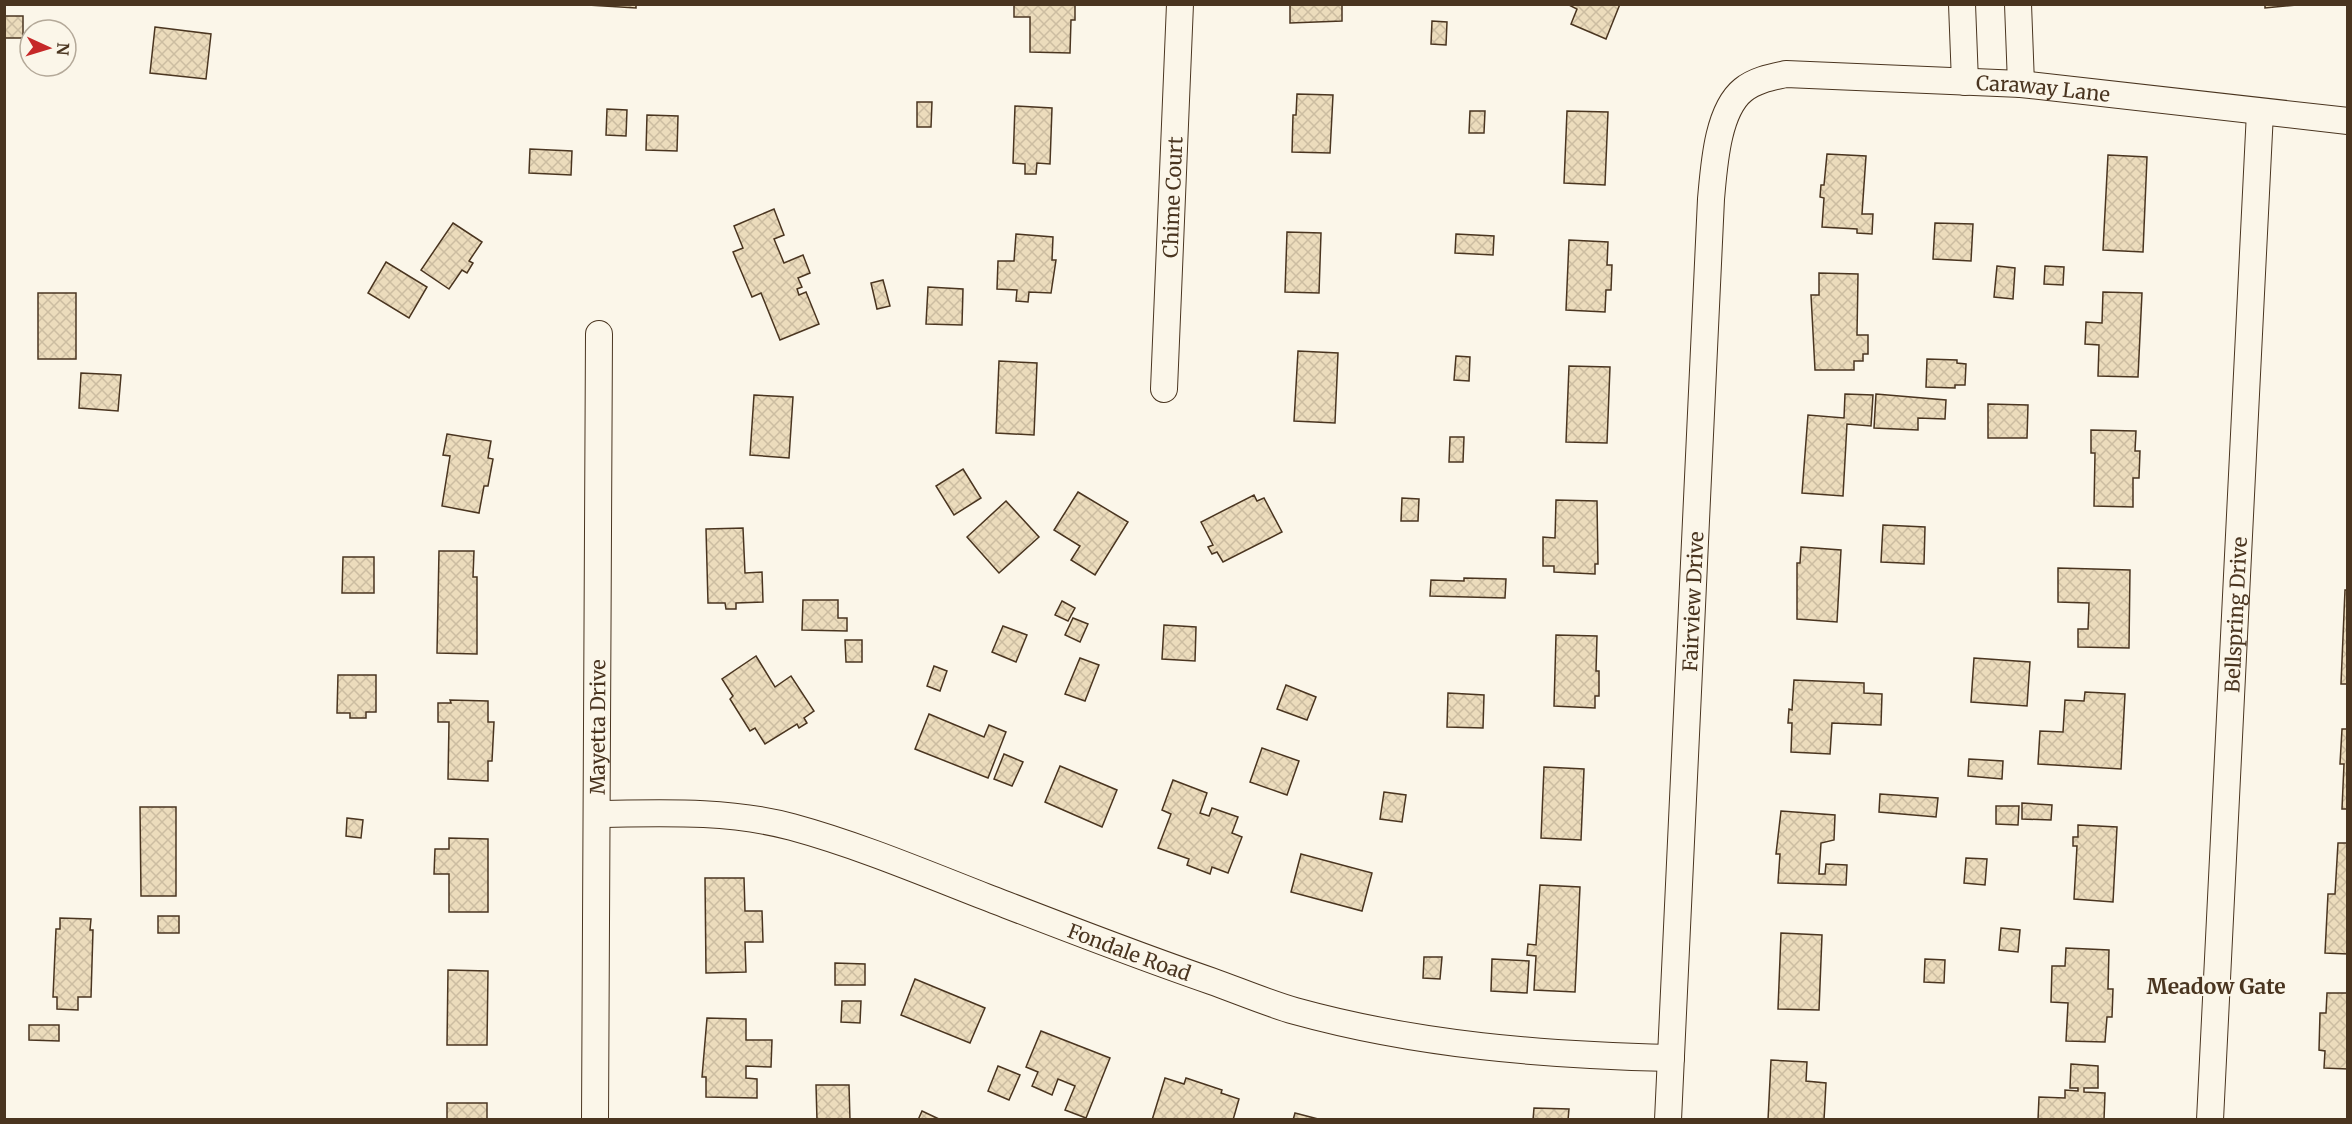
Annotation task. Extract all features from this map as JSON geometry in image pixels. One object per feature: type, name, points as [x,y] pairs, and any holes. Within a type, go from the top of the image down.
[{"type":"street","name":"Chime Court","points":[[1164,389],[1180,4]]},
{"type":"street","points":[[1962,4],[1965,82]]},
{"type":"street","points":[[2018,4],[2021,84]]},
{"type":"street","name":"Caraway Lane","points":[[1742,90],[1764,79],[1786,74],[2021,84],[2348,121]]},
{"type":"street","name":"Fairview Drive","points":[[1668,1119],[1711,199],[1714,168],[1724,117],[1742,90]]},
{"type":"street","name":"Bellspring Drive","points":[[2210,1119],[2260,111]]},
{"type":"street","name":"Mayetta Drive","points":[[595,1119],[599,334]]},
{"type":"street","name":"Fondale Road","points":[[598,814],[667,812],[736,818],[790,827],[888,858],[1120,949],[1293,1010],[1377,1031],[1463,1045],[1574,1056],[1671,1058]]},
{"type":"building","points":[[571,4],[636,4],[636,8]]},
{"type":"building","points":[[1014,4],[1075,4],[1075,20],[1071,20],[1070,53],[1030,52],[1030,17],[1014,17]]},
{"type":"building","points":[[1290,4],[1342,4],[1342,21],[1290,23]]},
{"type":"building","points":[[1567,4],[1620,4],[1606,39],[1571,24],[1577,9]]},
{"type":"building","points":[[2265,4],[2296,4],[2296,5],[2265,8]]},
{"type":"building","points":[[4,16],[23,16],[23,18],[18,18],[18,38],[4,38]]},
{"type":"building","points":[[1432,21],[1447,22],[1446,45],[1431,44]]},
{"type":"building","points":[[155,27],[211,34],[206,79],[150,73]]},
{"type":"building","points":[[1297,94],[1333,95],[1330,153],[1292,152],[1293,115],[1296,115]]},
{"type":"building","points":[[917,102],[932,102],[931,127],[917,127]]},
{"type":"building","points":[[1015,106],[1052,108],[1050,164],[1037,163],[1036,174],[1025,174],[1025,164],[1013,163]]},
{"type":"building","points":[[607,109],[627,110],[626,136],[606,135]]},
{"type":"building","points":[[1470,111],[1485,111],[1484,133],[1469,133]]},
{"type":"building","points":[[1567,111],[1608,112],[1605,185],[1564,183]]},
{"type":"building","points":[[647,115],[678,116],[677,151],[646,150]]},
{"type":"building","points":[[530,149],[572,151],[571,175],[529,173]]},
{"type":"building","points":[[1827,154],[1866,156],[1862,214],[1873,214],[1872,234],[1857,233],[1857,229],[1822,227],[1824,198],[1820,197],[1821,185],[1824,185]]},
{"type":"building","points":[[2108,155],[2147,157],[2143,252],[2103,250]]},
{"type":"building","points":[[774,209],[784,235],[774,239],[784,263],[803,255],[810,273],[798,278],[802,287],[797,289],[799,295],[806,292],[819,324],[780,340],[761,293],[752,297],[733,252],[743,248],[734,226]]},
{"type":"building","points":[[453,223],[482,242],[469,261],[473,263],[467,273],[462,270],[449,289],[421,270]]},
{"type":"building","points":[[1935,223],[1973,224],[1971,261],[1933,259]]},
{"type":"building","points":[[1287,232],[1321,233],[1319,293],[1285,292]]},
{"type":"building","points":[[1016,234],[1053,237],[1052,260],[1056,260],[1051,293],[1029,292],[1028,302],[1016,301],[1017,290],[997,289],[998,261],[1014,261]]},
{"type":"building","points":[[1456,234],[1494,236],[1493,255],[1455,253]]},
{"type":"building","points":[[1569,240],[1608,242],[1607,265],[1612,265],[1611,290],[1606,290],[1605,312],[1566,310]]},
{"type":"building","points":[[386,262],[427,287],[409,318],[368,293]]},
{"type":"building","points":[[1997,266],[2015,268],[2013,299],[1994,297]]},
{"type":"building","points":[[2045,266],[2064,267],[2063,285],[2044,284]]},
{"type":"building","points":[[1819,273],[1858,274],[1857,335],[1868,335],[1868,354],[1863,354],[1863,361],[1854,361],[1854,370],[1815,370],[1811,295],[1819,295]]},
{"type":"building","points":[[883,280],[890,306],[877,309],[871,283]]},
{"type":"building","points":[[928,287],[963,289],[962,325],[926,324]]},
{"type":"building","points":[[2103,292],[2142,293],[2138,377],[2098,376],[2099,345],[2085,344],[2086,322],[2102,323]]},
{"type":"building","points":[[38,293],[76,293],[76,359],[38,359]]},
{"type":"building","points":[[1298,351],[1338,353],[1335,423],[1294,421]]},
{"type":"building","points":[[1456,356],[1470,357],[1469,381],[1454,380]]},
{"type":"building","points":[[1927,359],[1957,360],[1957,363],[1966,364],[1965,385],[1955,385],[1955,388],[1926,387]]},
{"type":"building","points":[[999,361],[1037,363],[1034,435],[996,433]]},
{"type":"building","points":[[1569,366],[1610,367],[1607,443],[1566,442]]},
{"type":"building","points":[[81,373],[121,375],[118,411],[79,408]]},
{"type":"building","points":[[1845,394],[1873,395],[1871,426],[1847,424],[1843,496],[1802,493],[1808,415],[1844,418]]},
{"type":"building","points":[[1876,394],[1946,400],[1945,419],[1918,418],[1918,430],[1874,428]]},
{"type":"building","points":[[754,395],[793,397],[789,458],[750,455]]},
{"type":"building","points":[[1988,404],[2028,405],[2027,438],[1988,438]]},
{"type":"building","points":[[2091,430],[2136,431],[2135,451],[2140,451],[2139,478],[2133,478],[2133,507],[2094,506],[2095,453],[2091,453]]},
{"type":"building","points":[[447,434],[491,441],[488,458],[493,459],[488,486],[484,486],[479,513],[442,506],[450,456],[443,455]]},
{"type":"building","points":[[1450,437],[1464,437],[1463,462],[1449,462]]},
{"type":"building","points":[[963,469],[981,498],[954,515],[936,486]]},
{"type":"building","points":[[1078,492],[1128,522],[1095,575],[1071,560],[1080,546],[1054,530]]},
{"type":"building","points":[[1254,495],[1257,501],[1264,498],[1282,532],[1223,562],[1217,552],[1212,554],[1208,547],[1213,545],[1201,522]]},
{"type":"building","points":[[1402,498],[1419,499],[1418,521],[1401,521]]},
{"type":"building","points":[[1556,500],[1597,501],[1598,564],[1595,564],[1595,574],[1554,572],[1554,566],[1543,566],[1543,537],[1555,538]]},
{"type":"building","points":[[1006,501],[1039,537],[999,573],[967,537]]},
{"type":"building","points":[[1883,525],[1925,527],[1924,564],[1881,562]]},
{"type":"building","points":[[743,528],[745,573],[762,572],[763,602],[736,603],[736,609],[726,609],[725,603],[708,603],[706,529]]},
{"type":"building","points":[[1801,547],[1841,550],[1837,622],[1797,619],[1797,563],[1800,563]]},
{"type":"building","points":[[439,551],[474,551],[473,577],[477,577],[477,654],[437,653]]},
{"type":"building","points":[[343,557],[374,557],[374,593],[342,593]]},
{"type":"building","points":[[2058,568],[2130,570],[2129,648],[2078,647],[2078,629],[2088,629],[2089,603],[2058,602]]},
{"type":"building","points":[[1464,578],[1506,579],[1505,598],[1430,596],[1431,580],[1464,581]]},
{"type":"building","points":[[2345,590],[2348,590],[2348,684],[2341,684]]},
{"type":"building","points":[[803,600],[838,600],[838,618],[847,618],[847,631],[802,630]]},
{"type":"building","points":[[1062,601],[1075,608],[1068,621],[1055,615]]},
{"type":"building","points":[[1073,618],[1088,624],[1080,642],[1065,635]]},
{"type":"building","points":[[1164,625],[1196,627],[1195,661],[1162,659]]},
{"type":"building","points":[[1003,626],[1027,635],[1016,662],[992,652]]},
{"type":"building","points":[[1556,635],[1597,636],[1596,671],[1599,671],[1599,696],[1595,696],[1595,708],[1554,706]]},
{"type":"building","points":[[845,640],[862,640],[862,662],[846,662]]},
{"type":"building","points":[[756,656],[775,687],[791,676],[814,711],[804,718],[807,723],[799,728],[797,724],[765,744],[755,728],[750,731],[730,699],[733,696],[722,679]]},
{"type":"building","points":[[1080,658],[1099,665],[1085,701],[1065,694]]},
{"type":"building","points":[[1974,658],[2030,662],[2027,706],[1971,702]]},
{"type":"building","points":[[934,666],[947,671],[940,691],[927,686]]},
{"type":"building","points":[[338,675],[376,675],[376,712],[366,712],[366,718],[350,718],[350,713],[337,713]]},
{"type":"building","points":[[1794,680],[1864,683],[1864,693],[1882,694],[1881,725],[1832,723],[1830,754],[1791,752],[1792,723],[1788,723],[1789,709],[1792,710]]},
{"type":"building","points":[[1286,685],[1316,697],[1307,720],[1277,709]]},
{"type":"building","points":[[2085,692],[2125,694],[2121,769],[2038,764],[2040,731],[2063,732],[2065,700],[2084,701]]},
{"type":"building","points":[[1448,693],[1484,695],[1483,728],[1447,727]]},
{"type":"building","points":[[450,700],[488,701],[488,722],[494,722],[492,761],[488,761],[488,781],[448,779],[449,722],[438,722],[438,703],[451,703]]},
{"type":"building","points":[[929,714],[984,737],[989,725],[1006,732],[988,778],[915,749]]},
{"type":"building","points":[[2342,729],[2348,729],[2348,809],[2342,809],[2344,764],[2340,764]]},
{"type":"building","points":[[1262,748],[1299,761],[1287,795],[1250,782]]},
{"type":"building","points":[[1004,754],[1023,762],[1012,786],[994,779]]},
{"type":"building","points":[[1969,759],[2003,761],[2002,779],[1968,776]]},
{"type":"building","points":[[1060,766],[1117,790],[1102,827],[1045,802]]},
{"type":"building","points":[[1544,767],[1584,769],[1581,840],[1541,838]]},
{"type":"building","points":[[1173,780],[1207,793],[1200,813],[1209,816],[1212,808],[1238,817],[1232,833],[1242,837],[1228,873],[1212,867],[1210,874],[1187,865],[1189,859],[1158,848],[1171,814],[1162,810]]},
{"type":"building","points":[[1384,792],[1406,795],[1402,822],[1380,819]]},
{"type":"building","points":[[1880,794],[1938,798],[1936,817],[1879,812]]},
{"type":"building","points":[[2022,803],[2052,805],[2051,820],[2022,819]]},
{"type":"building","points":[[1996,806],[2019,806],[2018,825],[1996,824]]},
{"type":"building","points":[[140,807],[176,807],[176,896],[141,896]]},
{"type":"building","points":[[1781,811],[1835,815],[1834,840],[1821,843],[1819,874],[1825,874],[1826,864],[1847,865],[1846,885],[1778,883],[1780,854],[1776,854]]},
{"type":"building","points":[[347,818],[363,820],[361,838],[346,836]]},
{"type":"building","points":[[2078,825],[2117,827],[2113,902],[2074,899],[2077,846],[2073,846],[2073,837],[2078,837]]},
{"type":"building","points":[[449,838],[488,839],[488,912],[449,912],[449,874],[434,874],[435,849],[449,849]]},
{"type":"building","points":[[2338,843],[2348,843],[2348,954],[2325,953],[2328,894],[2335,894]]},
{"type":"building","points":[[1301,854],[1372,873],[1362,911],[1291,892]]},
{"type":"building","points":[[1966,858],[1987,859],[1985,885],[1964,883]]},
{"type":"building","points":[[705,878],[744,878],[745,911],[762,911],[763,942],[745,942],[746,972],[706,973]]},
{"type":"building","points":[[1540,885],[1580,887],[1575,992],[1534,990],[1536,956],[1527,955],[1528,944],[1536,945]]},
{"type":"building","points":[[158,916],[179,916],[179,933],[158,933]]},
{"type":"building","points":[[60,918],[91,919],[90,930],[93,930],[91,997],[78,997],[78,1010],[57,1009],[57,997],[53,997],[56,929],[60,929]]},
{"type":"building","points":[[2001,928],[2020,930],[2018,952],[1999,950]]},
{"type":"building","points":[[1781,933],[1822,935],[1819,1010],[1778,1009]]},
{"type":"building","points":[[2066,948],[2109,950],[2108,989],[2113,989],[2112,1017],[2107,1017],[2105,1042],[2066,1041],[2068,1003],[2051,1002],[2052,966],[2065,966]]},
{"type":"building","points":[[1424,957],[1442,957],[1440,979],[1423,978]]},
{"type":"building","points":[[1492,959],[1529,961],[1527,993],[1491,991]]},
{"type":"building","points":[[1925,959],[1945,960],[1944,983],[1924,982]]},
{"type":"building","points":[[835,963],[865,964],[865,985],[835,985]]},
{"type":"building","points":[[448,970],[488,971],[487,1045],[447,1045]]},
{"type":"building","points":[[915,979],[985,1008],[970,1043],[901,1015]]},
{"type":"building","points":[[2327,993],[2348,993],[2348,1069],[2324,1068],[2325,1051],[2319,1050],[2320,1013],[2326,1013]]},
{"type":"building","points":[[842,1001],[861,1001],[860,1023],[841,1022]]},
{"type":"building","points":[[707,1018],[746,1019],[746,1040],[772,1040],[771,1067],[746,1066],[746,1078],[757,1079],[757,1098],[706,1097],[706,1077],[702,1077]]},
{"type":"building","points":[[29,1025],[59,1025],[59,1041],[29,1040]]},
{"type":"building","points":[[1041,1031],[1110,1058],[1086,1118],[1065,1110],[1075,1086],[1058,1079],[1052,1095],[1032,1086],[1038,1072],[1026,1067]]},
{"type":"building","points":[[1771,1060],[1807,1062],[1806,1081],[1826,1083],[1824,1120],[1768,1120]]},
{"type":"building","points":[[2071,1064],[2098,1066],[2098,1088],[2084,1088],[2084,1092],[2105,1093],[2104,1120],[2038,1120],[2039,1097],[2065,1098],[2065,1090],[2078,1091],[2078,1088],[2070,1088]]},
{"type":"building","points":[[998,1066],[1020,1075],[1009,1100],[988,1091]]},
{"type":"building","points":[[1165,1078],[1184,1084],[1186,1078],[1222,1090],[1221,1093],[1239,1099],[1233,1120],[1152,1120]]},
{"type":"building","points":[[816,1085],[849,1085],[850,1120],[817,1120]]},
{"type":"building","points":[[447,1103],[487,1103],[487,1120],[447,1120]]},
{"type":"building","points":[[1534,1108],[1569,1109],[1568,1120],[1533,1120]]},
{"type":"building","points":[[922,1111],[941,1120],[918,1120]]},
{"type":"building","points":[[1295,1113],[1322,1120],[1293,1120]]},
{"type":"district","name":"Meadow Gate","points":[[2216,986]]}]
